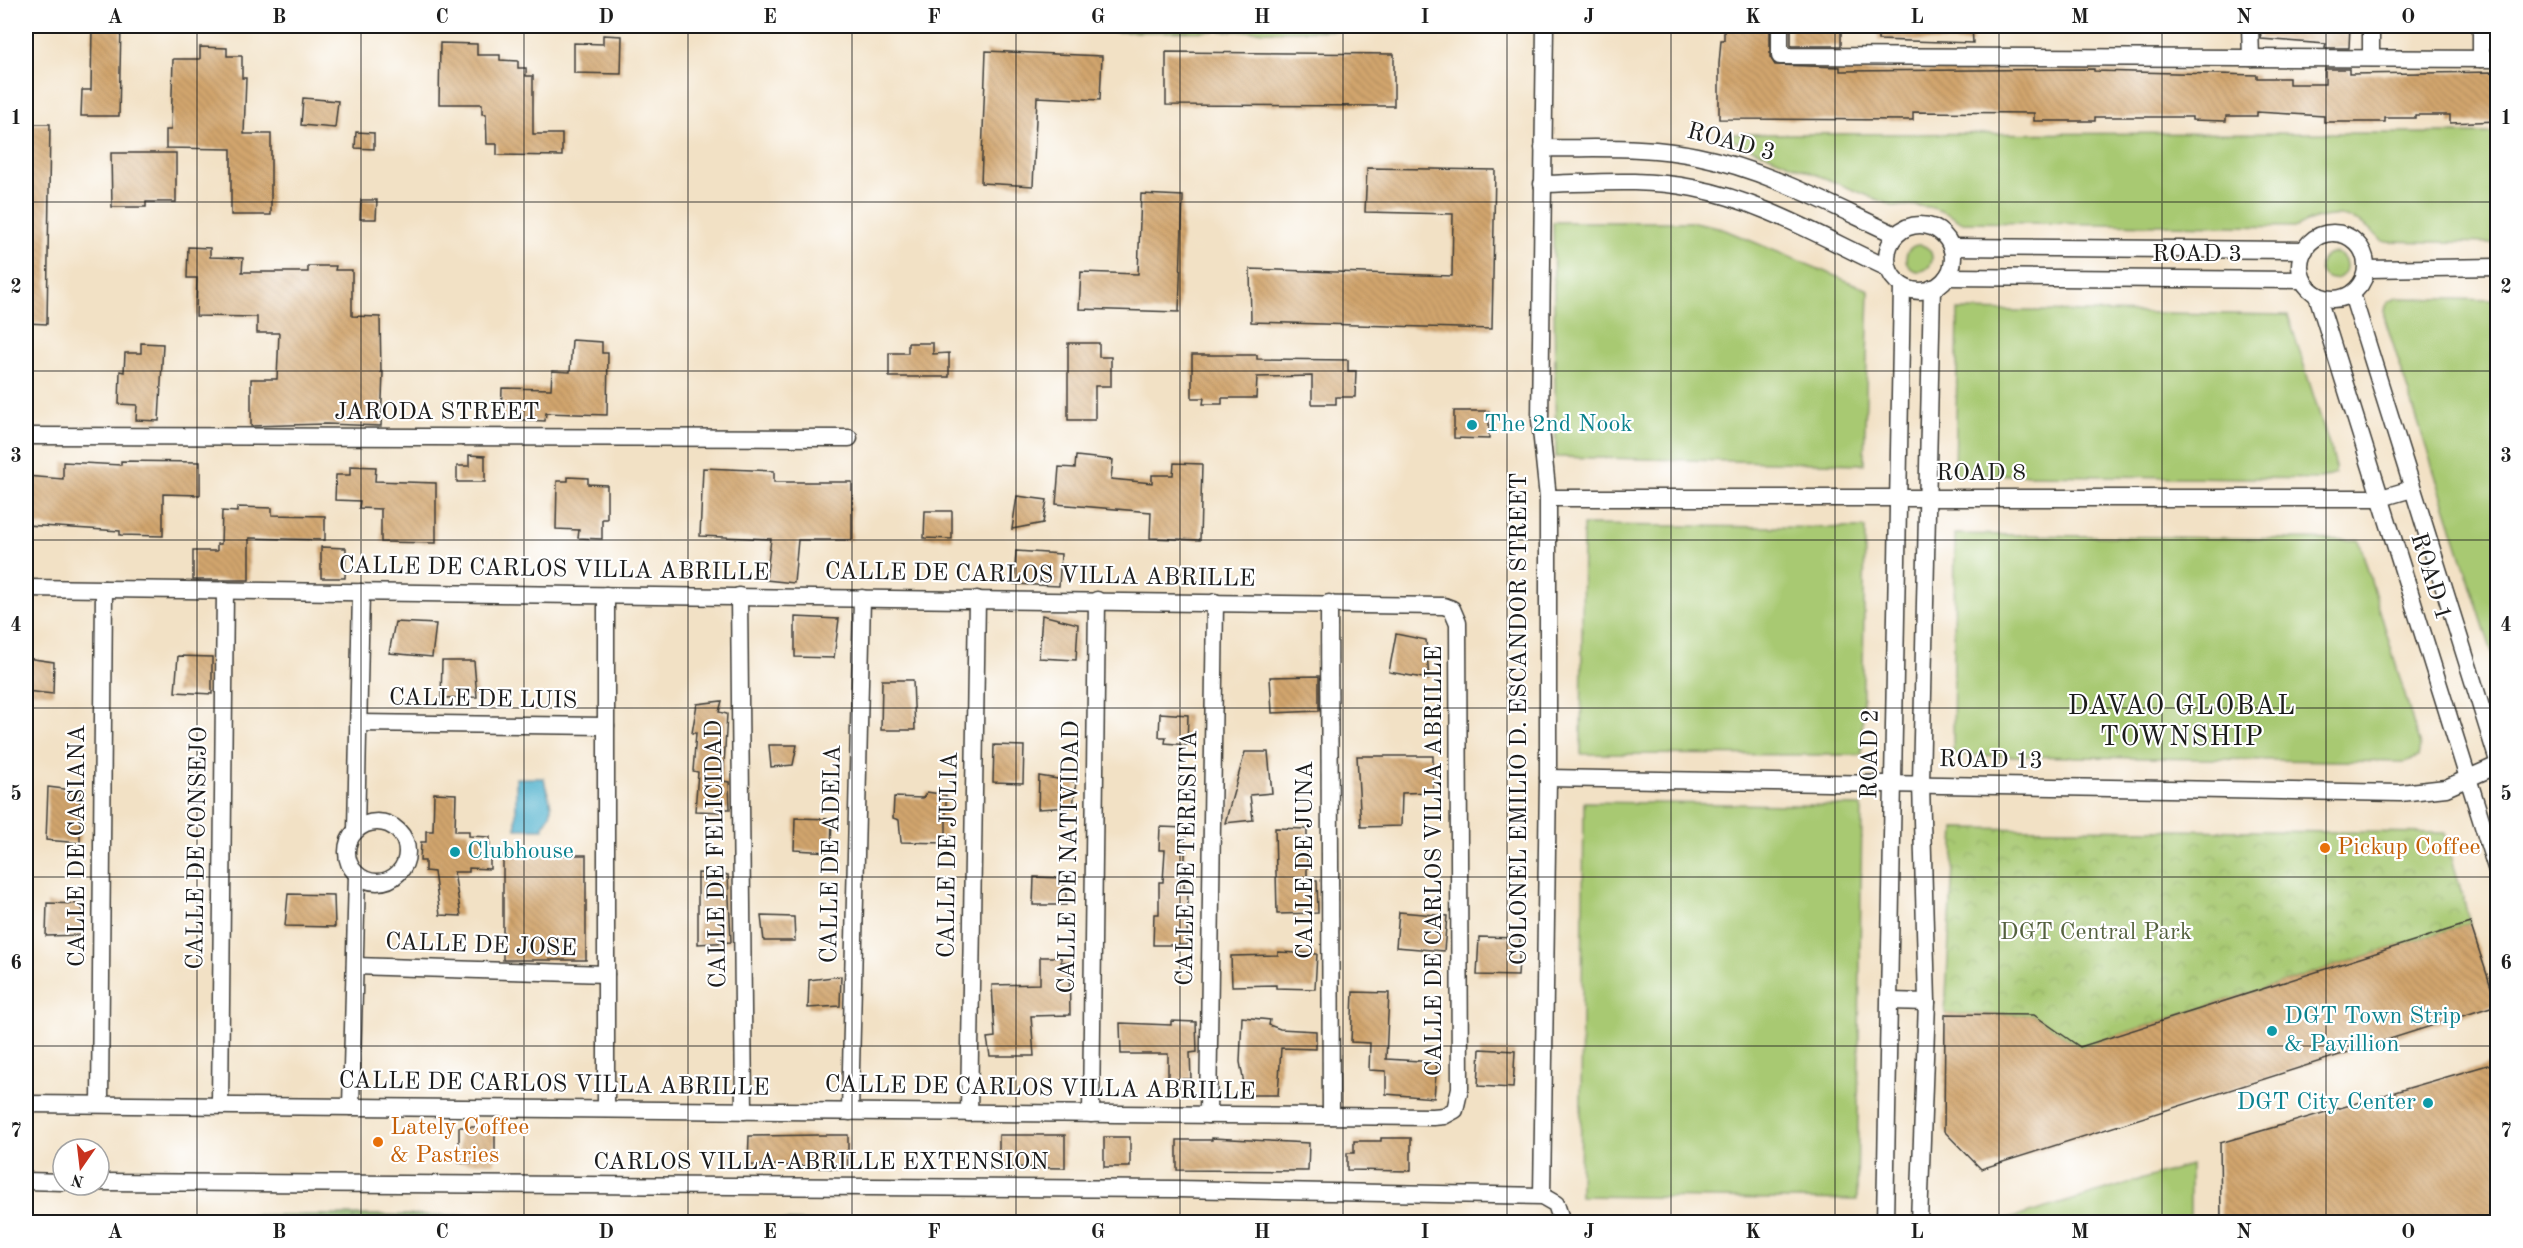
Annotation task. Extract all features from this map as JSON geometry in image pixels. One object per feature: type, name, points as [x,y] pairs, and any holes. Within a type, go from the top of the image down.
[{"type":"street","name":"COLONEL EMILIO D. ESCANDOR STREET","points":[[1542,1196],[1548,778],[1548,498],[1540,420],[1545,26]]},
{"type":"street","points":[[1780,26],[1780,56],[2489,59],[2481,26]]},
{"type":"street","points":[[2250,26],[2250,58]]},
{"type":"street","points":[[2371,26],[2371,58]]},
{"type":"street","name":"ROAD 3","points":[[1543,148],[1662,150],[1730,163],[1761,173],[1896,235]]},
{"type":"street","points":[[1542,184],[1660,183],[1724,195],[1765,211],[1888,268]]},
{"type":"street","points":[[1912,226],[1931,227],[1940,231],[1951,247],[1953,257],[1947,277],[1932,288],[1917,291],[1902,286],[1893,278],[1888,268],[1887,250],[1896,235],[1912,226]]},
{"type":"street","points":[[2338,233],[2356,242],[2366,259],[2367,268],[2360,287],[2352,294],[2335,299],[2317,295],[2303,280],[2301,259],[2305,250],[2319,236],[2338,233]]},
{"type":"street","name":"ROAD 3","points":[[1951,247],[2305,250]]},
{"type":"street","points":[[2367,268],[2498,267]]},
{"type":"street","name":"ROAD 3","points":[[1947,277],[2303,280]]},
{"type":"street","name":"ROAD 2","points":[[1885,1222],[1895,783],[1902,286]]},
{"type":"street","name":"ROAD 2","points":[[1919,1222],[1927,1002],[1921,783],[1932,288]]},
{"type":"street","name":"ROAD 1","points":[[2352,294],[2498,763]]},
{"type":"street","name":"ROAD 1","points":[[2317,295],[2498,874]]},
{"type":"street","name":"JARODA STREET","points":[[26,436],[849,438]]},
{"type":"street","name":"ROAD 8","points":[[1548,498],[2381,498],[2412,489]]},
{"type":"street","name":"CALLE DE CARLOS VILLA ABRILLE","points":[[26,588],[1436,604],[1452,609],[1458,623],[1460,1064],[1459,1099],[1455,1110],[1444,1116],[26,1104]]},
{"type":"street","name":"CALLE DE CASIANA","points":[[100,1104],[104,589]]},
{"type":"street","name":"CALLE DE CONSEJO","points":[[220,1105],[225,590]]},
{"type":"street","points":[[356,830],[360,592]]},
{"type":"street","points":[[606,594],[606,1109]]},
{"type":"street","name":"CALLE DE FELICIDAD","points":[[739,596],[744,1111]]},
{"type":"street","name":"CALLE DE ADELA","points":[[850,1112],[862,598]]},
{"type":"street","name":"CALLE DE JULIA","points":[[969,1113],[977,598]]},
{"type":"street","name":"CALLE DE NATIVIDAD","points":[[1091,1114],[1097,600]]},
{"type":"street","name":"CALLE DE TERESITA","points":[[1208,1115],[1215,602]]},
{"type":"street","name":"CALLE DE JUNA","points":[[1329,603],[1331,1116]]},
{"type":"street","name":"CALLE DE LUIS","points":[[358,723],[606,726]]},
{"type":"street","name":"ROAD 13","points":[[1548,778],[2400,793],[2446,788],[2498,763]]},
{"type":"street","points":[[372,822],[390,825],[404,838],[407,846],[404,864],[392,878],[374,882],[357,874],[350,865],[347,854],[351,837],[356,830],[372,822]]},
{"type":"street","points":[[351,1107],[357,874]]},
{"type":"street","name":"CALLE DE JOSE","points":[[355,966],[606,974]]},
{"type":"street","points":[[1890,1001],[1927,1002]]},
{"type":"street","points":[[26,1181],[51,1182]]},
{"type":"street","name":"CARLOS VILLA-ABRILLE EXTENSION","points":[[111,1182],[1165,1189],[1542,1196]]},
{"type":"street","points":[[1542,1196],[1556,1204],[1562,1222]]},
{"type":"green space","points":[[1103,26],[1525,26],[1525,29],[1103,32]]},
{"type":"green space","points":[[2497,133],[2497,243],[2382,241],[2362,224],[2342,216],[2320,218],[2296,227],[1961,222],[1930,207],[1895,207],[1717,134]]},
{"type":"green space","points":[[1553,222],[1694,222],[1718,227],[1869,290],[1864,464],[1556,457]]},
{"type":"green space","points":[[1919,245],[1928,249],[1932,258],[1928,267],[1919,271],[1910,267],[1906,258],[1910,249]]},
{"type":"green space","points":[[2333,253],[2342,257],[2346,266],[2342,275],[2333,279],[2324,275],[2320,266],[2324,257]]},
{"type":"green space","points":[[2398,298],[2497,300],[2497,668],[2385,319],[2387,305]]},
{"type":"green space","points":[[1958,310],[2288,315],[2335,463],[2335,474],[2321,479],[1955,474]]},
{"type":"green space","points":[[1583,525],[1865,528],[1862,755],[1581,754]]},
{"type":"green space","points":[[1955,534],[2359,540],[2420,746],[2418,757],[2405,762],[1953,755]]},
{"type":"green space","points":[[1584,802],[1862,806],[1857,1200],[1580,1196]]},
{"type":"green space","name":"DGT Central Park","points":[[1955,828],[2445,833],[2470,923],[2080,1047],[2034,1015],[1945,1014]]},
{"type":"green space","points":[[2190,1165],[2190,1222],[1999,1222]]},
{"type":"green space","points":[[186,1215],[501,1215],[502,1222],[186,1222]]},
{"type":"green space","points":[[702,1218],[818,1222],[702,1222]]},
{"type":"water","points":[[516,778],[544,778],[551,807],[548,819],[543,825],[544,829],[516,829]]},
{"type":"building","points":[[92,26],[121,26],[119,116],[81,116],[82,90],[91,90]]},
{"type":"building","points":[[1724,26],[1770,26],[1770,57],[1775,65],[1840,67],[1840,71],[2094,69],[2094,71],[2257,75],[2257,78],[2289,78],[2289,84],[2325,84],[2325,69],[2349,69],[2349,74],[2498,72],[2498,121],[2450,123],[2450,115],[2415,115],[2415,118],[2385,118],[2385,122],[2324,122],[2324,116],[2257,112],[2257,116],[2226,116],[2226,121],[2192,120],[2192,117],[2095,117],[2095,121],[2034,121],[2034,113],[1913,112],[1913,120],[1719,119],[1719,64],[1721,40],[1724,40]]},
{"type":"building","points":[[1791,26],[1841,26],[1841,46],[1791,46]]},
{"type":"building","points":[[1878,26],[1972,26],[1973,43],[1878,40]]},
{"type":"building","points":[[2260,26],[2350,26],[2349,48],[2325,48],[2326,44],[2261,39]]},
{"type":"building","points":[[603,35],[622,36],[621,74],[574,73],[574,43],[603,44]]},
{"type":"building","points":[[440,43],[477,44],[477,55],[500,55],[500,60],[518,61],[518,68],[526,68],[526,76],[533,76],[533,134],[562,134],[562,156],[497,155],[497,144],[487,144],[486,114],[482,114],[482,104],[439,104]]},
{"type":"building","points":[[200,47],[227,48],[227,56],[242,56],[242,78],[246,78],[244,134],[271,134],[271,215],[231,215],[231,149],[166,148],[166,130],[171,130],[173,59],[200,59]]},
{"type":"building","points":[[986,51],[1102,56],[1100,100],[1037,97],[1033,186],[981,183]]},
{"type":"building","points":[[1166,52],[1394,54],[1394,106],[1166,105]]},
{"type":"building","points":[[303,98],[338,101],[335,128],[301,125]]},
{"type":"building","points":[[26,124],[50,124],[47,324],[26,323]]},
{"type":"building","points":[[356,132],[374,133],[374,149],[355,148]]},
{"type":"building","points":[[111,153],[176,153],[176,202],[146,202],[146,207],[112,207]]},
{"type":"building","points":[[1367,168],[1495,170],[1492,329],[1251,322],[1250,269],[1452,276],[1453,214],[1365,212]]},
{"type":"building","points":[[1141,194],[1183,196],[1179,312],[1079,309],[1081,272],[1138,274]]},
{"type":"building","points":[[361,200],[377,200],[376,219],[360,219]]},
{"type":"building","points":[[188,247],[210,248],[210,257],[243,258],[242,272],[308,272],[308,266],[336,266],[335,270],[352,270],[352,316],[380,317],[381,372],[383,372],[381,426],[326,424],[251,426],[251,379],[277,379],[279,333],[257,333],[257,317],[196,316],[197,278],[187,278]]},
{"type":"building","points":[[572,340],[602,342],[602,353],[608,353],[607,415],[546,413],[545,421],[501,419],[502,388],[551,389],[552,371],[570,372]]},
{"type":"building","points":[[141,343],[163,344],[159,421],[136,420],[137,405],[119,404],[120,371],[124,372],[125,353],[141,353]]},
{"type":"building","points":[[908,343],[933,343],[933,354],[949,353],[949,377],[889,377],[889,353],[908,353]]},
{"type":"building","points":[[1068,343],[1099,343],[1099,357],[1111,357],[1111,386],[1095,386],[1095,420],[1068,420]]},
{"type":"building","points":[[1192,355],[1257,355],[1257,359],[1348,360],[1348,371],[1356,371],[1355,397],[1336,397],[1336,404],[1312,404],[1312,376],[1257,377],[1256,398],[1222,398],[1222,404],[1203,404],[1204,398],[1192,398]]},
{"type":"building","name":"The 2nd Nook","points":[[1454,411],[1489,411],[1489,439],[1454,438]]},
{"type":"building","points":[[469,455],[485,456],[485,482],[457,482],[457,466],[469,466]]},
{"type":"building","points":[[1076,456],[1113,460],[1111,479],[1152,483],[1152,475],[1173,475],[1174,463],[1202,464],[1200,540],[1150,538],[1151,512],[1056,504],[1059,467],[1075,468]]},
{"type":"building","points":[[121,461],[200,462],[200,495],[163,494],[163,536],[120,535],[120,531],[26,525],[26,476],[63,479],[63,462],[121,465]]},
{"type":"building","points":[[350,466],[376,467],[375,481],[436,483],[436,543],[381,542],[381,509],[359,508],[360,501],[335,500],[336,475],[350,475]]},
{"type":"building","points":[[703,468],[774,471],[774,482],[852,482],[852,540],[798,540],[794,583],[766,580],[771,539],[700,536]]},
{"type":"building","points":[[568,477],[588,478],[588,484],[607,485],[607,519],[602,519],[602,539],[578,538],[579,530],[556,529],[557,481],[568,481]]},
{"type":"building","points":[[1017,496],[1047,500],[1043,523],[1012,529]]},
{"type":"building","points":[[237,507],[272,508],[272,515],[325,516],[325,540],[249,538],[249,580],[193,580],[193,551],[217,551],[217,544],[221,544],[222,511],[237,512]]},
{"type":"building","points":[[925,511],[952,511],[952,539],[924,538]]},
{"type":"building","points":[[321,547],[346,548],[345,578],[321,578]]},
{"type":"building","points":[[1016,551],[1061,554],[1059,586],[1014,584]]},
{"type":"building","points":[[1042,615],[1078,624],[1076,660],[1039,658]]},
{"type":"building","points":[[795,617],[839,619],[834,658],[795,657]]},
{"type":"building","points":[[395,622],[436,624],[432,657],[389,653]]},
{"type":"building","points":[[1396,634],[1426,640],[1429,679],[1389,672]]},
{"type":"building","points":[[178,656],[212,657],[212,694],[175,692]]},
{"type":"building","points":[[26,658],[54,662],[53,694],[26,691]]},
{"type":"building","points":[[442,661],[474,661],[477,697],[441,698]]},
{"type":"building","points":[[1319,676],[1319,711],[1272,713],[1270,677]]},
{"type":"building","points":[[882,680],[913,680],[915,730],[881,730]]},
{"type":"building","points":[[722,701],[719,712],[727,714],[723,781],[729,782],[730,809],[724,809],[724,812],[695,811],[698,772],[693,771],[696,733],[692,733],[697,704]]},
{"type":"building","points":[[1160,713],[1188,715],[1187,745],[1165,743],[1166,737],[1159,737]]},
{"type":"building","points":[[769,745],[797,745],[793,765],[771,767]]},
{"type":"building","points":[[994,745],[1024,746],[1023,783],[993,782]]},
{"type":"building","points":[[1245,752],[1268,752],[1272,793],[1250,795],[1253,820],[1225,823]]},
{"type":"building","points":[[1357,756],[1433,756],[1433,792],[1402,793],[1401,826],[1361,827]]},
{"type":"building","points":[[1039,776],[1076,782],[1073,807],[1038,809]]},
{"type":"building","points":[[48,787],[80,791],[80,843],[46,840]]},
{"type":"building","points":[[927,792],[946,795],[946,843],[901,842],[899,820],[893,818],[894,797],[923,798]]},
{"type":"building","name":"Clubhouse","points":[[434,793],[456,794],[455,831],[469,831],[469,836],[490,837],[490,869],[469,868],[469,872],[454,872],[461,916],[440,915],[434,872],[425,871],[425,861],[420,861],[421,842],[426,842],[426,831],[433,831]]},
{"type":"building","points":[[795,818],[832,819],[831,852],[794,850]]},
{"type":"building","points":[[1160,827],[1186,828],[1184,888],[1188,889],[1187,945],[1153,945],[1154,914],[1159,914],[1159,882],[1163,882],[1165,850],[1159,850]]},
{"type":"building","points":[[1275,828],[1307,829],[1307,880],[1317,880],[1318,913],[1277,914]]},
{"type":"building","points":[[503,855],[586,855],[586,960],[503,960]]},
{"type":"building","points":[[698,873],[728,875],[731,942],[698,944]]},
{"type":"building","points":[[1034,877],[1061,878],[1061,884],[1066,885],[1066,905],[1033,905]]},
{"type":"building","points":[[288,894],[334,895],[335,927],[285,926]]},
{"type":"building","points":[[47,903],[82,904],[82,935],[46,936]]},
{"type":"building","points":[[1399,912],[1447,916],[1444,951],[1396,947]]},
{"type":"building","points":[[761,916],[794,917],[795,941],[764,941]]},
{"type":"building","name":"DGT Town Strip & Pavillion","points":[[2470,923],[2497,1005],[1981,1169],[1944,1131],[1945,1014],[2034,1015],[2080,1047]]},
{"type":"building","points":[[1479,937],[1520,938],[1518,976],[1477,975]]},
{"type":"building","points":[[1278,952],[1317,954],[1315,989],[1276,988],[1276,985],[1232,986],[1231,956],[1278,955]]},
{"type":"building","points":[[1040,957],[1061,957],[1061,962],[1069,962],[1070,1015],[1031,1016],[1034,1056],[990,1056],[987,1038],[995,1037],[992,985],[1040,984]]},
{"type":"building","points":[[841,976],[840,1006],[808,1008],[809,980]]},
{"type":"building","points":[[1353,992],[1389,993],[1386,1059],[1437,1062],[1434,1098],[1386,1094],[1386,1071],[1369,1070],[1370,1043],[1351,1042]]},
{"type":"building","points":[[1242,1017],[1270,1020],[1269,1025],[1280,1029],[1316,1031],[1316,1049],[1281,1048],[1278,1095],[1246,1095],[1240,1062]]},
{"type":"building","points":[[1171,1021],[1196,1022],[1197,1052],[1190,1053],[1191,1079],[1168,1079],[1168,1054],[1121,1054],[1120,1023],[1171,1025]]},
{"type":"building","points":[[1480,1049],[1515,1051],[1513,1088],[1478,1086]]},
{"type":"building","name":"DGT City Center","points":[[2498,1062],[2498,1222],[2221,1222],[2220,1143]]},
{"type":"building","points":[[459,1127],[495,1127],[495,1163],[459,1163]]},
{"type":"building","points":[[848,1135],[848,1169],[819,1168],[819,1166],[748,1165],[749,1136]]},
{"type":"building","points":[[999,1135],[1065,1135],[1065,1168],[999,1167]]},
{"type":"building","points":[[1104,1137],[1130,1137],[1130,1167],[1104,1167]]},
{"type":"building","points":[[1212,1138],[1309,1143],[1308,1171],[1177,1170],[1177,1140],[1212,1140]]},
{"type":"building","points":[[1381,1138],[1411,1138],[1411,1171],[1347,1170],[1347,1153],[1354,1153],[1354,1141],[1381,1141]]},
{"type":"place","name":"The 2nd Nook","points":[[1472,425]]},
{"type":"place","name":"Pickup Coffee","points":[[2325,848]]},
{"type":"place","name":"Clubhouse","points":[[455,852]]},
{"type":"place","name":"DGT Town Strip & Pavillion","points":[[2272,1031]]},
{"type":"place","name":"DGT City Center","points":[[2428,1103]]},
{"type":"place","name":"Lately Coffee & Pastries","points":[[378,1142]]},
{"type":"district","name":"DAVAO GLOBAL TOWNSHIP","points":[[2182,722]]}]
